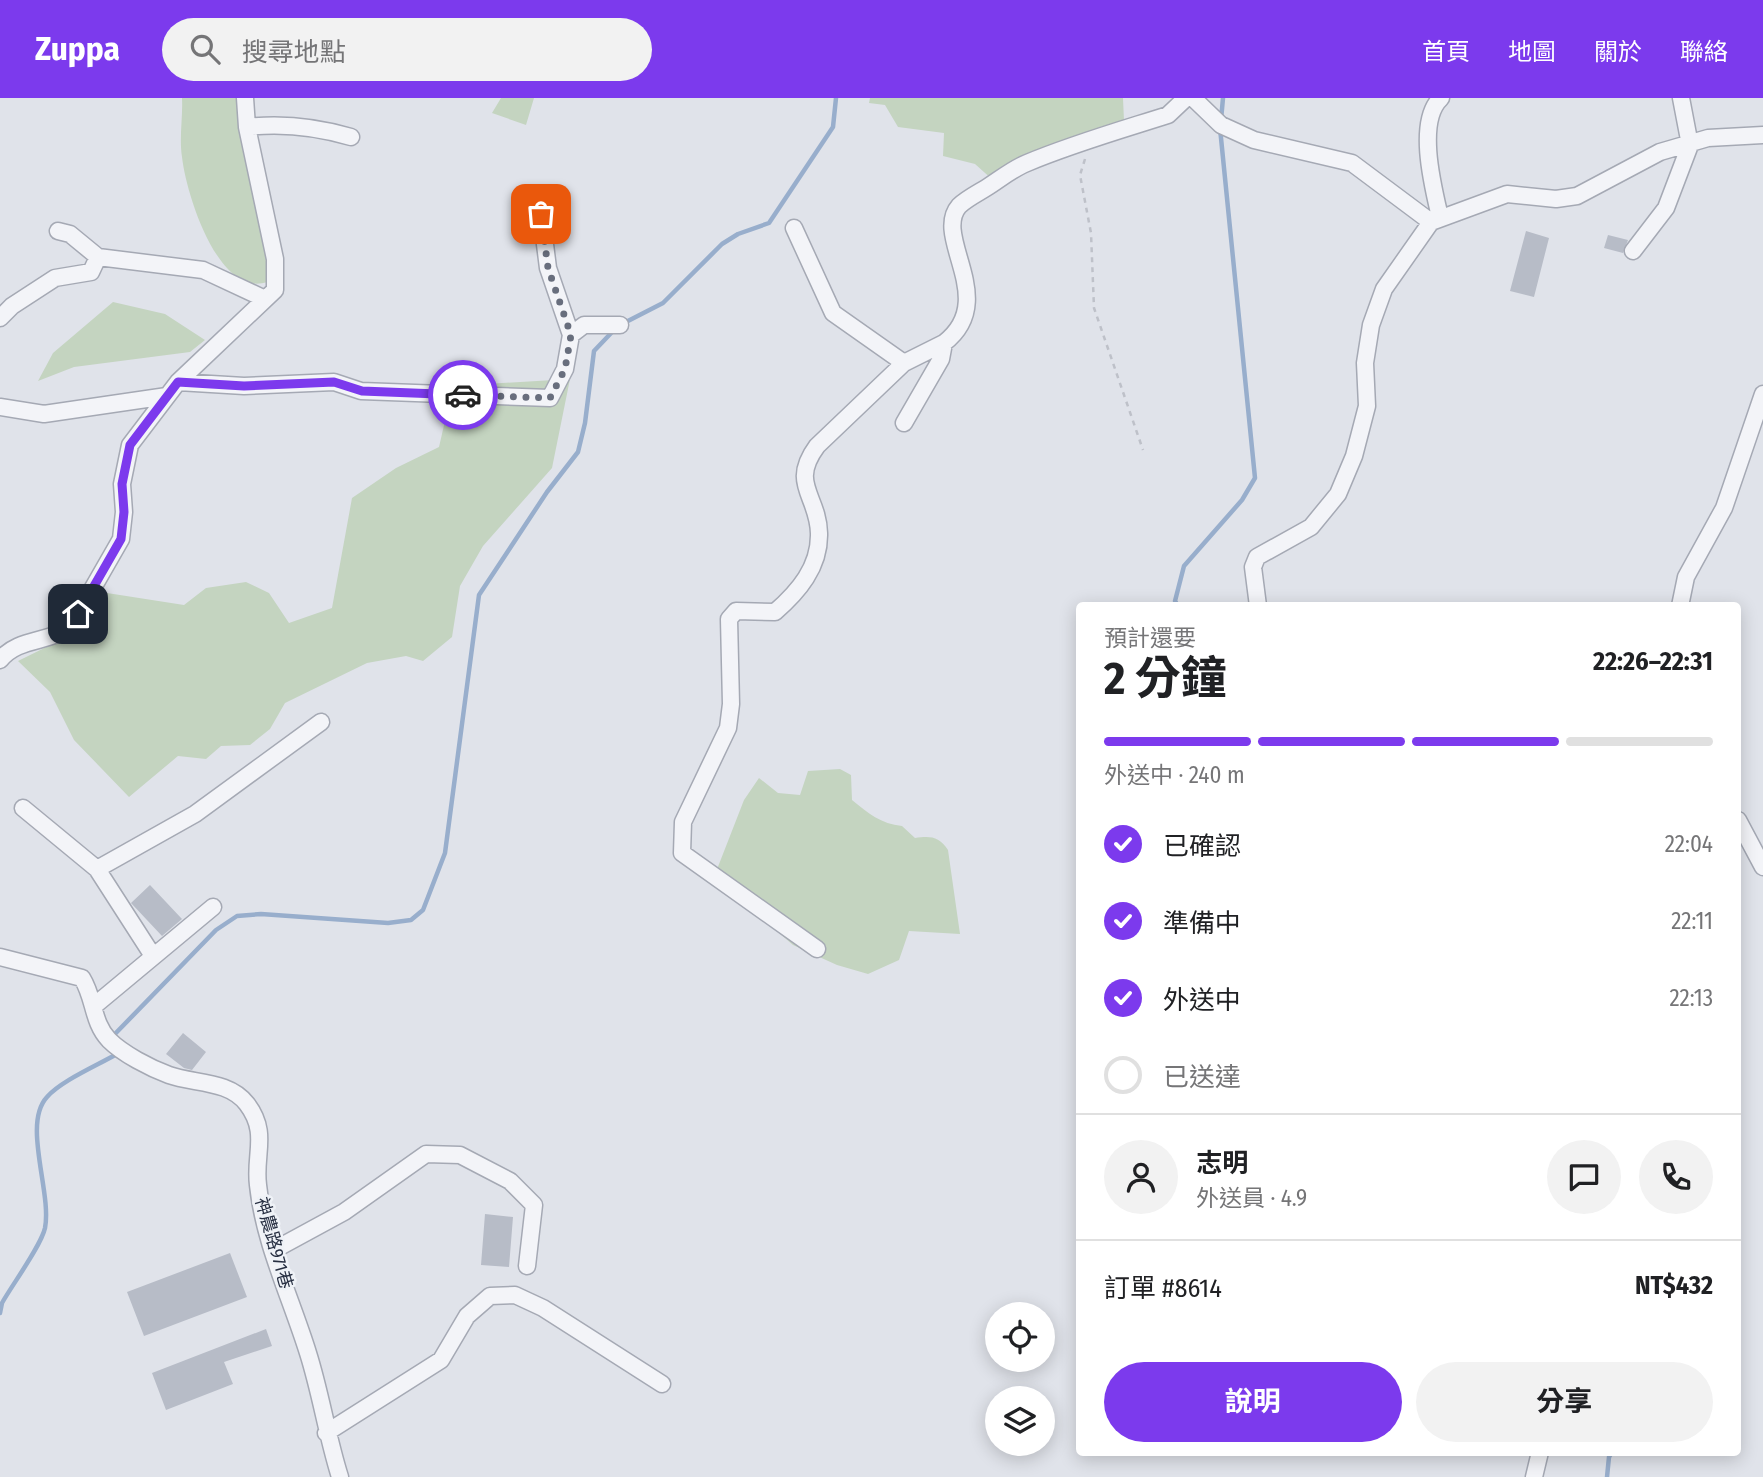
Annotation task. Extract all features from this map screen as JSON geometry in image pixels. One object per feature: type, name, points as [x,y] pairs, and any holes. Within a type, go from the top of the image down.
[{"type":"street","points":[[0,660],[17,644],[56,637],[70,628],[121,539],[124,512],[122,484],[130,445],[178,382],[275,290],[277,279],[247,127],[245,98]]},
{"type":"street","points":[[817,949],[682,853],[683,822],[728,728],[731,704],[729,619],[736,611],[775,612],[795,595],[807,577],[817,555],[820,532],[803,476],[805,462],[817,446],[904,363],[944,344],[957,333],[966,302],[965,273],[954,245],[954,222],[959,206],[1024,163],[1168,115],[1186,98]]},
{"type":"street","points":[[1193,98],[1221,125],[1254,140],[1352,163],[1436,220]]},
{"type":"street","points":[[1436,220],[1430,178],[1428,120],[1434,104],[1441,98]]},
{"type":"street","points":[[1633,251],[1666,208],[1690,145],[1681,98]]},
{"type":"street","points":[[247,127],[270,124],[324,129],[351,136]]},
{"type":"street","points":[[1257,602],[1253,567],[1257,557],[1311,527],[1338,494],[1354,457],[1367,406],[1365,363],[1371,326],[1384,289],[1436,220],[1507,194],[1556,199],[1577,196],[1639,161],[1708,138],[1763,135]]},
{"type":"street","points":[[178,382],[244,386],[334,382],[362,391],[550,398],[565,369],[571,335],[548,268],[541,214]]},
{"type":"street","points":[[794,228],[833,313],[904,363]]},
{"type":"street","points":[[58,231],[70,234],[98,257],[202,270],[265,299]]},
{"type":"street","points":[[0,318],[12,306],[55,278],[90,272],[98,257]]},
{"type":"street","points":[[571,335],[584,326],[620,325]]},
{"type":"street","points":[[904,423],[941,359],[944,344]]},
{"type":"street","points":[[1681,602],[1686,577],[1724,508],[1763,394]]},
{"type":"street","points":[[0,407],[44,414],[167,396]]},
{"type":"street","points":[[97,869],[195,814],[321,722]]},
{"type":"street","points":[[23,808],[97,869],[153,956]]},
{"type":"street","points":[[1741,826],[1763,867]]},
{"type":"street","points":[[94,1006],[213,907]]},
{"type":"street","name":"神農路971巷","points":[[0,957],[82,978],[94,1006],[97,1025],[127,1052],[169,1075],[221,1086],[244,1100],[260,1133],[257,1182],[274,1250],[309,1356],[326,1433],[340,1477]]},
{"type":"street","points":[[274,1250],[344,1212],[426,1154],[460,1155],[510,1181],[534,1205],[527,1266]]},
{"type":"street","points":[[326,1433],[441,1360],[467,1316],[490,1296],[516,1295],[543,1308],[662,1384]]},
{"type":"street","points":[[1534,1477],[1539,1456]]},
{"type":"path","points":[[1090,155],[1082,162],[1080,175],[1091,233],[1094,308],[1143,450]]},
{"type":"green space","points":[[182,98],[236,98],[249,155],[255,207],[270,271],[267,282],[249,283],[234,274],[220,259],[208,239],[190,194],[182,157]]},
{"type":"green space","points":[[501,98],[534,98],[526,125],[492,113]]},
{"type":"green space","points":[[870,98],[1123,98],[1124,121],[1100,127],[994,181],[975,164],[943,156],[944,133],[898,127],[885,105],[869,103]]},
{"type":"green space","points":[[113,302],[165,314],[205,340],[190,352],[74,367],[38,381],[53,353]]},
{"type":"green space","points":[[570,379],[552,468],[483,546],[460,586],[452,637],[423,661],[406,656],[367,663],[285,703],[270,729],[250,745],[221,746],[206,759],[178,756],[129,797],[74,740],[50,692],[18,661],[99,621],[107,593],[184,605],[206,588],[246,582],[269,593],[289,623],[332,608],[352,498],[396,468],[439,447],[453,386]]},
{"type":"green space","points":[[840,769],[851,775],[852,800],[864,809],[881,820],[902,826],[915,838],[930,837],[945,845],[948,850],[960,934],[909,931],[899,960],[868,974],[837,965],[793,945],[714,877],[744,800],[759,778],[778,793],[800,795],[808,771]]},
{"type":"building","points":[[1526,231],[1549,238],[1534,297],[1510,291]]},
{"type":"building","points":[[1608,235],[1628,240],[1623,253],[1604,248]]},
{"type":"building","points":[[150,885],[182,919],[162,936],[131,903]]},
{"type":"building","points":[[183,1033],[206,1052],[192,1070],[184,1068],[166,1054]]},
{"type":"building","points":[[485,1214],[513,1217],[509,1267],[481,1265]]},
{"type":"building","points":[[230,1253],[247,1297],[144,1336],[127,1292]]},
{"type":"building","points":[[266,1329],[272,1346],[224,1362],[233,1384],[166,1410],[152,1373]]},
{"type":"waterway","points":[[624,323],[663,303],[722,244],[738,234],[769,223],[833,127],[836,98]]},
{"type":"waterway","points":[[1221,120],[1223,98]]},
{"type":"waterway","points":[[1176,602],[1184,566],[1242,500],[1255,478],[1220,128]]},
{"type":"waterway","points":[[112,1037],[216,930],[237,916],[261,914],[388,923],[411,920],[423,910],[445,853],[479,595],[547,492],[578,452],[585,423],[594,351],[614,330]]},
{"type":"waterway","points":[[0,1313],[2,1303],[32,1255],[45,1228],[45,1196],[37,1141],[40,1109],[53,1091],[115,1055],[115,1052]]},
{"type":"waterway","points":[[1607,1477],[1610,1456]]},
{"type":"way so far","points":[[463,395],[550,398],[565,369],[571,335],[548,268],[541,214]]},
{"type":"route","points":[[78,614],[121,539],[124,512],[122,484],[130,445],[178,382],[244,386],[334,382],[362,391],[463,395]]}]
